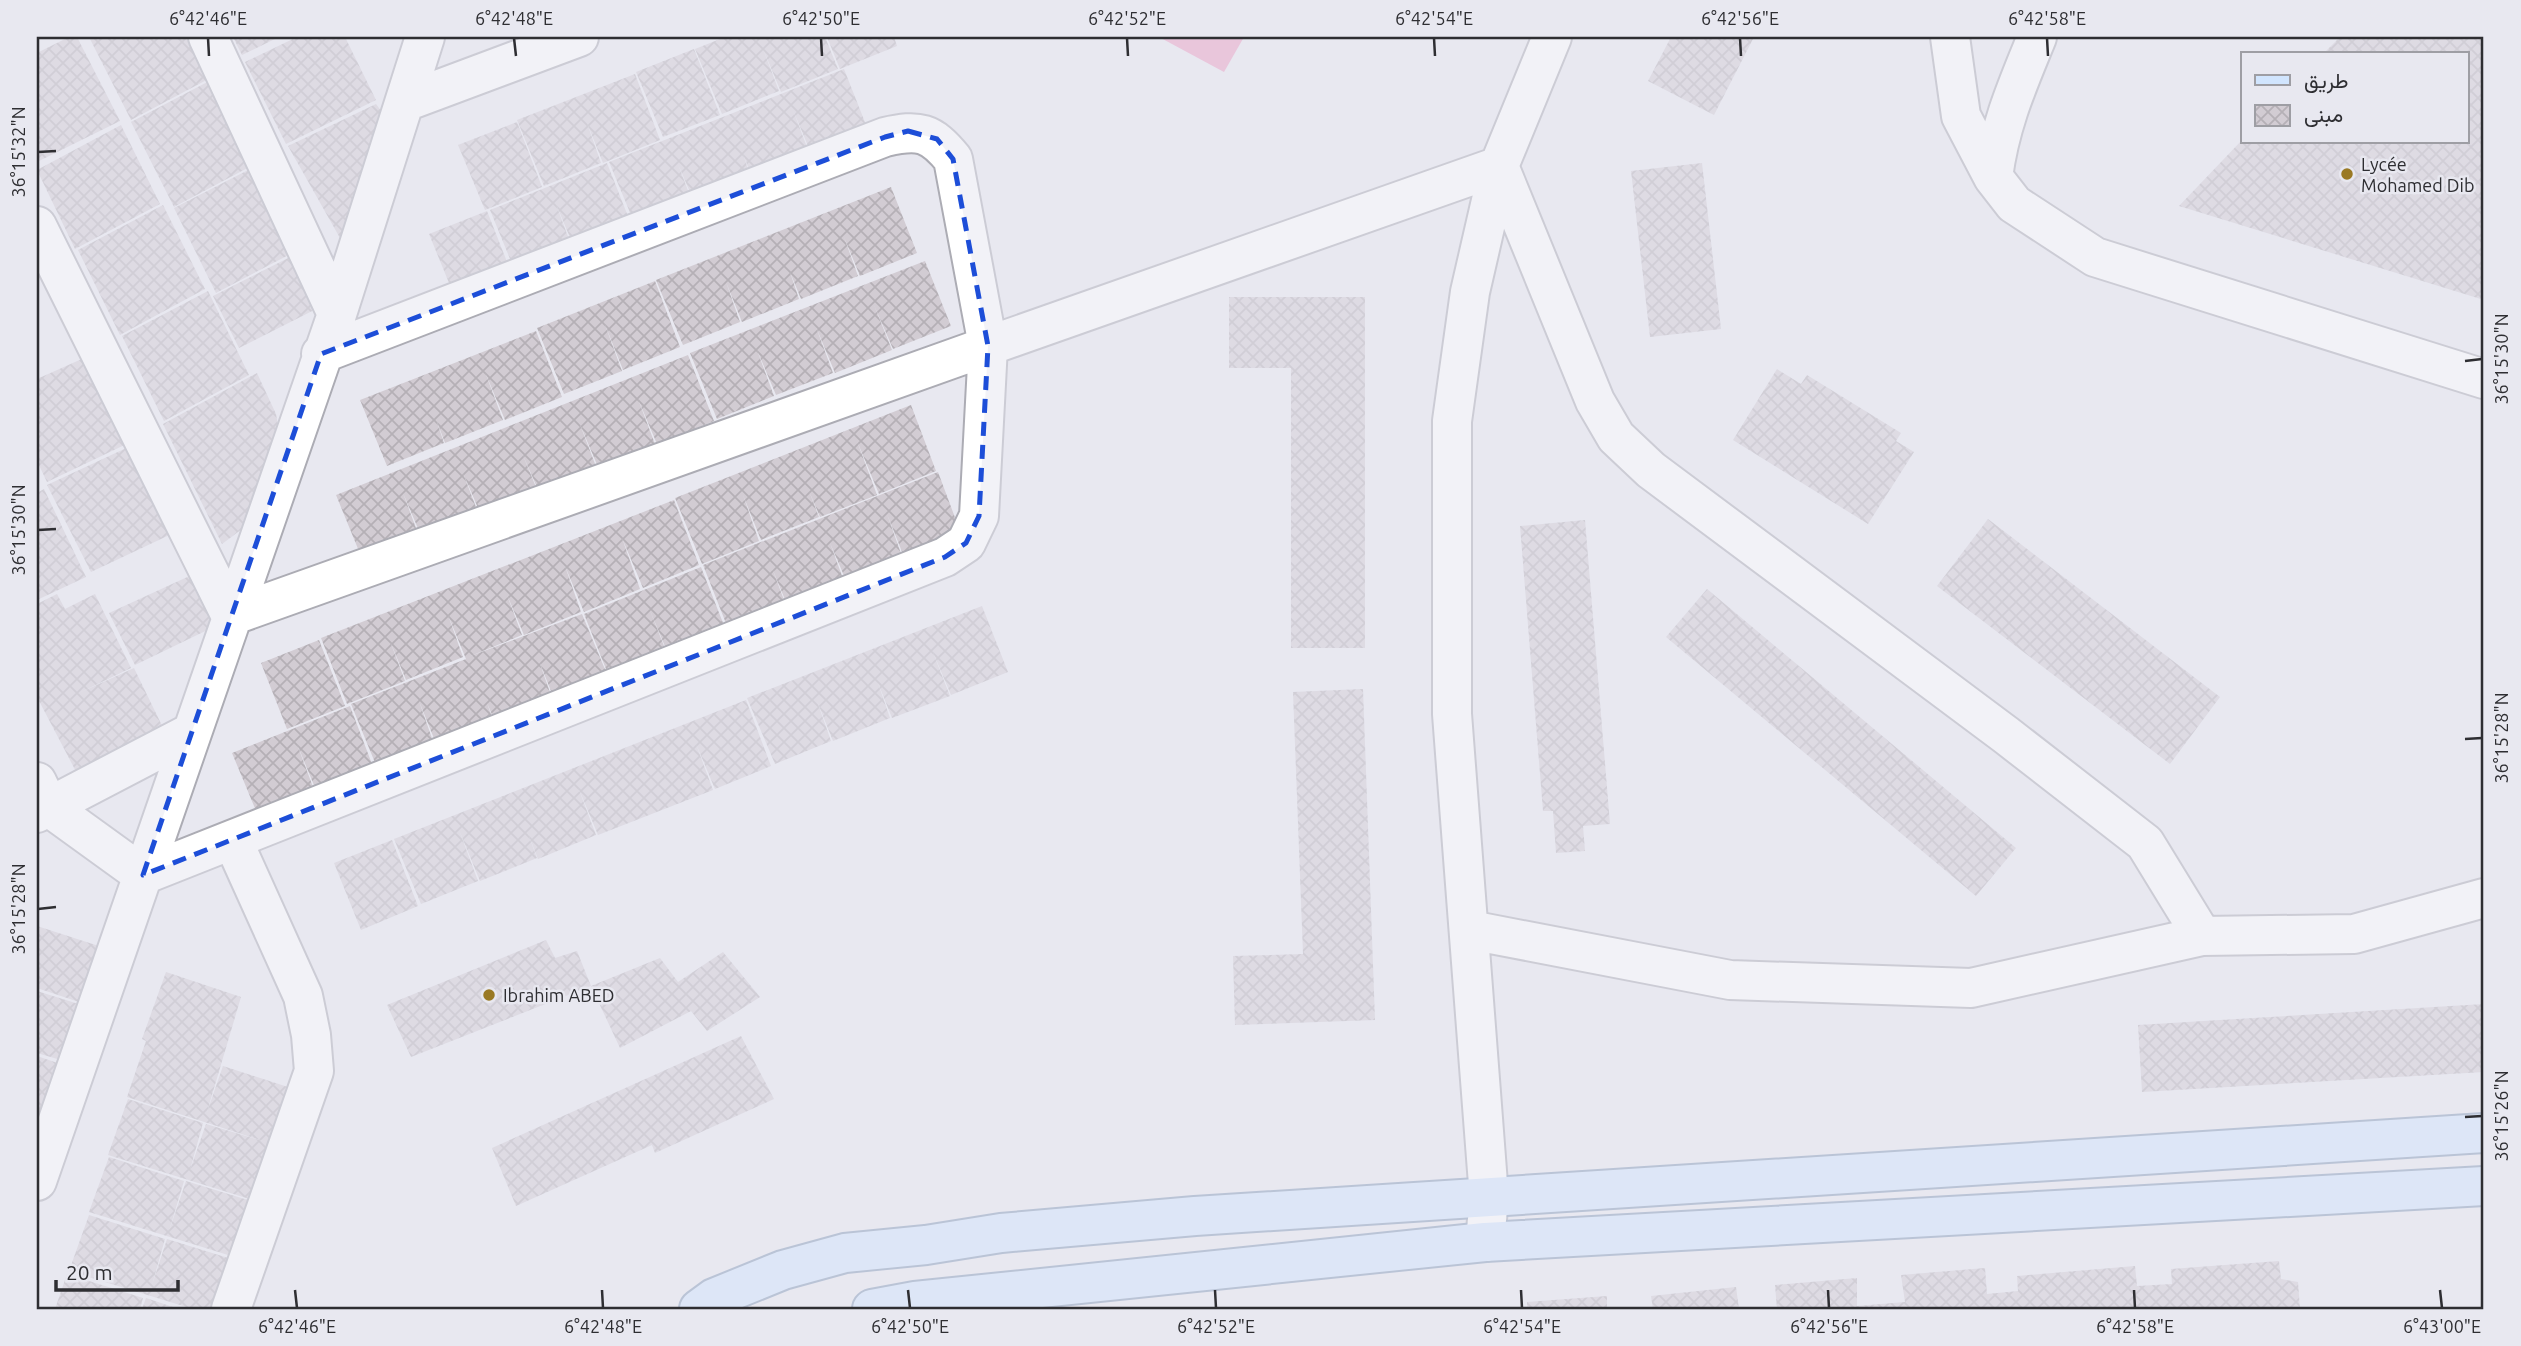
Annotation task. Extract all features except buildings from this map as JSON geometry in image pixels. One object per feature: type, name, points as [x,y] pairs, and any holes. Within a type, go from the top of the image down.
[{"type":"main road","points":[[699,1309],[714,1298],[783,1270],[845,1252],[926,1245],[1001,1233],[1195,1216],[2484,1133]]},
{"type":"main road","points":[[872,1309],[929,1300],[1485,1242],[2484,1186]]},
{"type":"street","points":[[208,37],[337,314]]},
{"type":"street","points":[[37,1181],[337,314],[425,37]]},
{"type":"street","points":[[404,102],[579,37]]},
{"type":"street","points":[[1485,1242],[1489,1197],[1452,714],[1452,421],[1470,292],[1499,166],[1552,37]]},
{"type":"street","points":[[1950,37],[1961,116],[1993,177],[2014,204],[2095,257],[2484,379]]},
{"type":"street","points":[[1993,177],[2001,130],[2037,37]]},
{"type":"street","points":[[143,875],[945,557],[967,543],[979,516],[988,346],[953,159],[937,139],[908,131],[885,137],[321,354]]},
{"type":"street","points":[[231,616],[1499,166]]},
{"type":"street","points":[[1499,166],[1595,401],[1616,436],[1651,470],[2006,735],[2145,843],[2202,936]]},
{"type":"street","points":[[37,226],[231,616]]},
{"type":"street","points":[[143,875],[41,801],[192,732]]},
{"type":"street","points":[[231,1309],[314,1071],[312,1035],[303,996],[233,841]]},
{"type":"street","points":[[1470,930],[1730,979],[1971,988],[2202,936],[2354,934],[2484,898]]},
{"type":"highlighted area","points":[[908,131],[937,139],[953,159],[988,346],[979,516],[966,543],[945,557],[143,875],[321,354],[885,137]]},
{"type":"shaded area","points":[[1159,37],[1244,37],[1224,72]]},
{"type":"place","name":"Lycée Mohamed Dib","points":[[2347,174]]},
{"type":"place","name":"Ibrahim ABED","points":[[489,995]]}]
